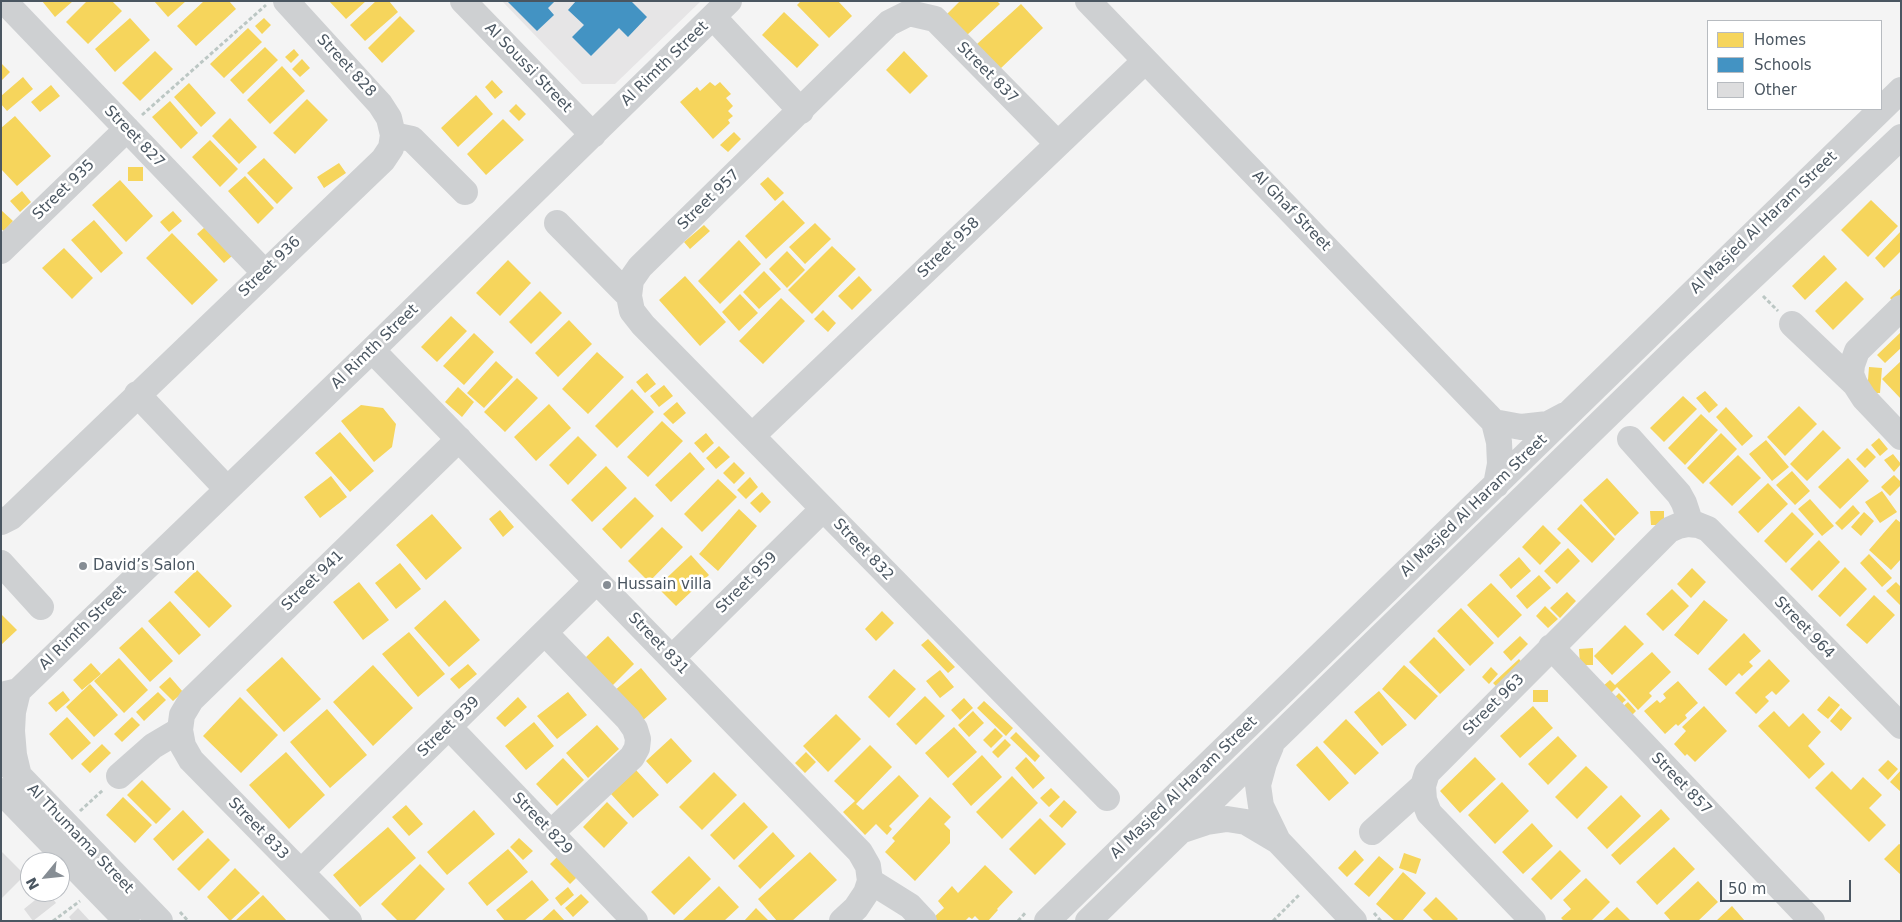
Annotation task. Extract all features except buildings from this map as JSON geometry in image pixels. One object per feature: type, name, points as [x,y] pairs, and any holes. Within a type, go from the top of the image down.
[{"type":"street","name":"Street 827","points":[[4,1],[265,273]]},
{"type":"street","name":"Al Soussi Street","points":[[463,1],[592,135]]},
{"type":"street","name":"Al Ghaf Street","points":[[1088,1],[1494,422]]},
{"type":"street","name":"Street 828","points":[[284,2],[380,104],[389,118],[393,135]]},
{"type":"street","name":"Al Rimth Street","points":[[10,783],[14,755],[13,712],[10,693],[372,350],[721,9]]},
{"type":"street","points":[[721,9],[801,111]]},
{"type":"street","name":"Street 957","points":[[629,296],[631,280],[640,267],[889,23],[910,13]]},
{"type":"street","name":"Street 837","points":[[910,13],[935,20],[1058,144]]},
{"type":"street","name":"Street 958","points":[[752,436],[1145,60]]},
{"type":"street","name":"Al Masjed Al Haram Street","points":[[1882,109],[1901,90]]},
{"type":"street","name":"Al Masjed Al Haram Street","points":[[1047,921],[1881,110]]},
{"type":"street","name":"Street 935","points":[[1,252],[127,129]]},
{"type":"street","points":[[393,135],[412,139],[465,192]]},
{"type":"street","name":"Street 936","points":[[1,522],[10,517],[383,160],[391,148],[393,135]]},
{"type":"street","name":"Al Masjed Al Haram Street","points":[[1088,921],[1748,281],[1901,137]]},
{"type":"street","points":[[557,223],[629,296]]},
{"type":"street","name":"Street 832","points":[[629,296],[632,312],[643,325],[1107,798]]},
{"type":"street","points":[[1859,391],[1851,374],[1857,351],[1901,308]]},
{"type":"street","points":[[1792,324],[1859,391],[1901,437]]},
{"type":"street","name":"Street 831","points":[[372,350],[860,852],[868,866],[870,881]]},
{"type":"street","points":[[137,394],[227,489]]},
{"type":"street","points":[[1496,485],[1500,464],[1499,442],[1494,422],[1521,427],[1548,424],[1572,411]]},
{"type":"street","name":"Street 941","points":[[180,730],[182,715],[191,700],[459,439]]},
{"type":"street","name":"Street 964","points":[[1630,439],[1679,494],[1686,509],[1698,526],[1901,726]]},
{"type":"street","name":"Street 959","points":[[672,658],[823,509]]},
{"type":"street","name":"Street 963","points":[[1372,832],[1423,786],[1427,773],[1669,530],[1698,526]]},
{"type":"street","points":[[1,563],[41,607]]},
{"type":"street","name":"Street 939","points":[[301,872],[597,581]]},
{"type":"street","points":[[545,633],[628,719],[635,729],[638,739],[637,748],[632,757],[551,833]]},
{"type":"street","name":"Street 857","points":[[1551,647],[1812,921]]},
{"type":"street","name":"Street 829","points":[[449,727],[635,921]]},
{"type":"street","points":[[119,776],[153,746],[180,730]]},
{"type":"street","name":"Street 833","points":[[180,730],[183,746],[191,760],[349,921]]},
{"type":"street","points":[[1274,739],[1264,763],[1258,785],[1261,806],[1278,841]]},
{"type":"street","name":"Al Thumama Street","points":[[1,757],[10,783],[95,888],[127,921]]},
{"type":"street","name":"Al Thumama Street","points":[[10,783],[67,825],[160,921]]},
{"type":"street","points":[[1423,786],[1424,800],[1429,813],[1533,921]]},
{"type":"street","points":[[1181,830],[1207,822],[1227,819],[1246,822],[1278,841],[1354,921]]},
{"type":"street","points":[[842,921],[856,908],[866,893],[870,881],[910,906],[924,921]]},
{"type":"path","points":[[127,129],[284,2]]},
{"type":"path","points":[[1748,281],[1792,324]]},
{"type":"path","points":[[67,825],[119,776]]},
{"type":"path","points":[[53,921],[95,888]]},
{"type":"path","points":[[1273,921],[1301,893]]},
{"type":"shaded area","points":[[502,1],[701,1],[615,84],[582,84]]},
{"type":"place","name":"David’s Salon","points":[[83,566]]},
{"type":"place","name":"Hussain villa","points":[[607,585]]}]
